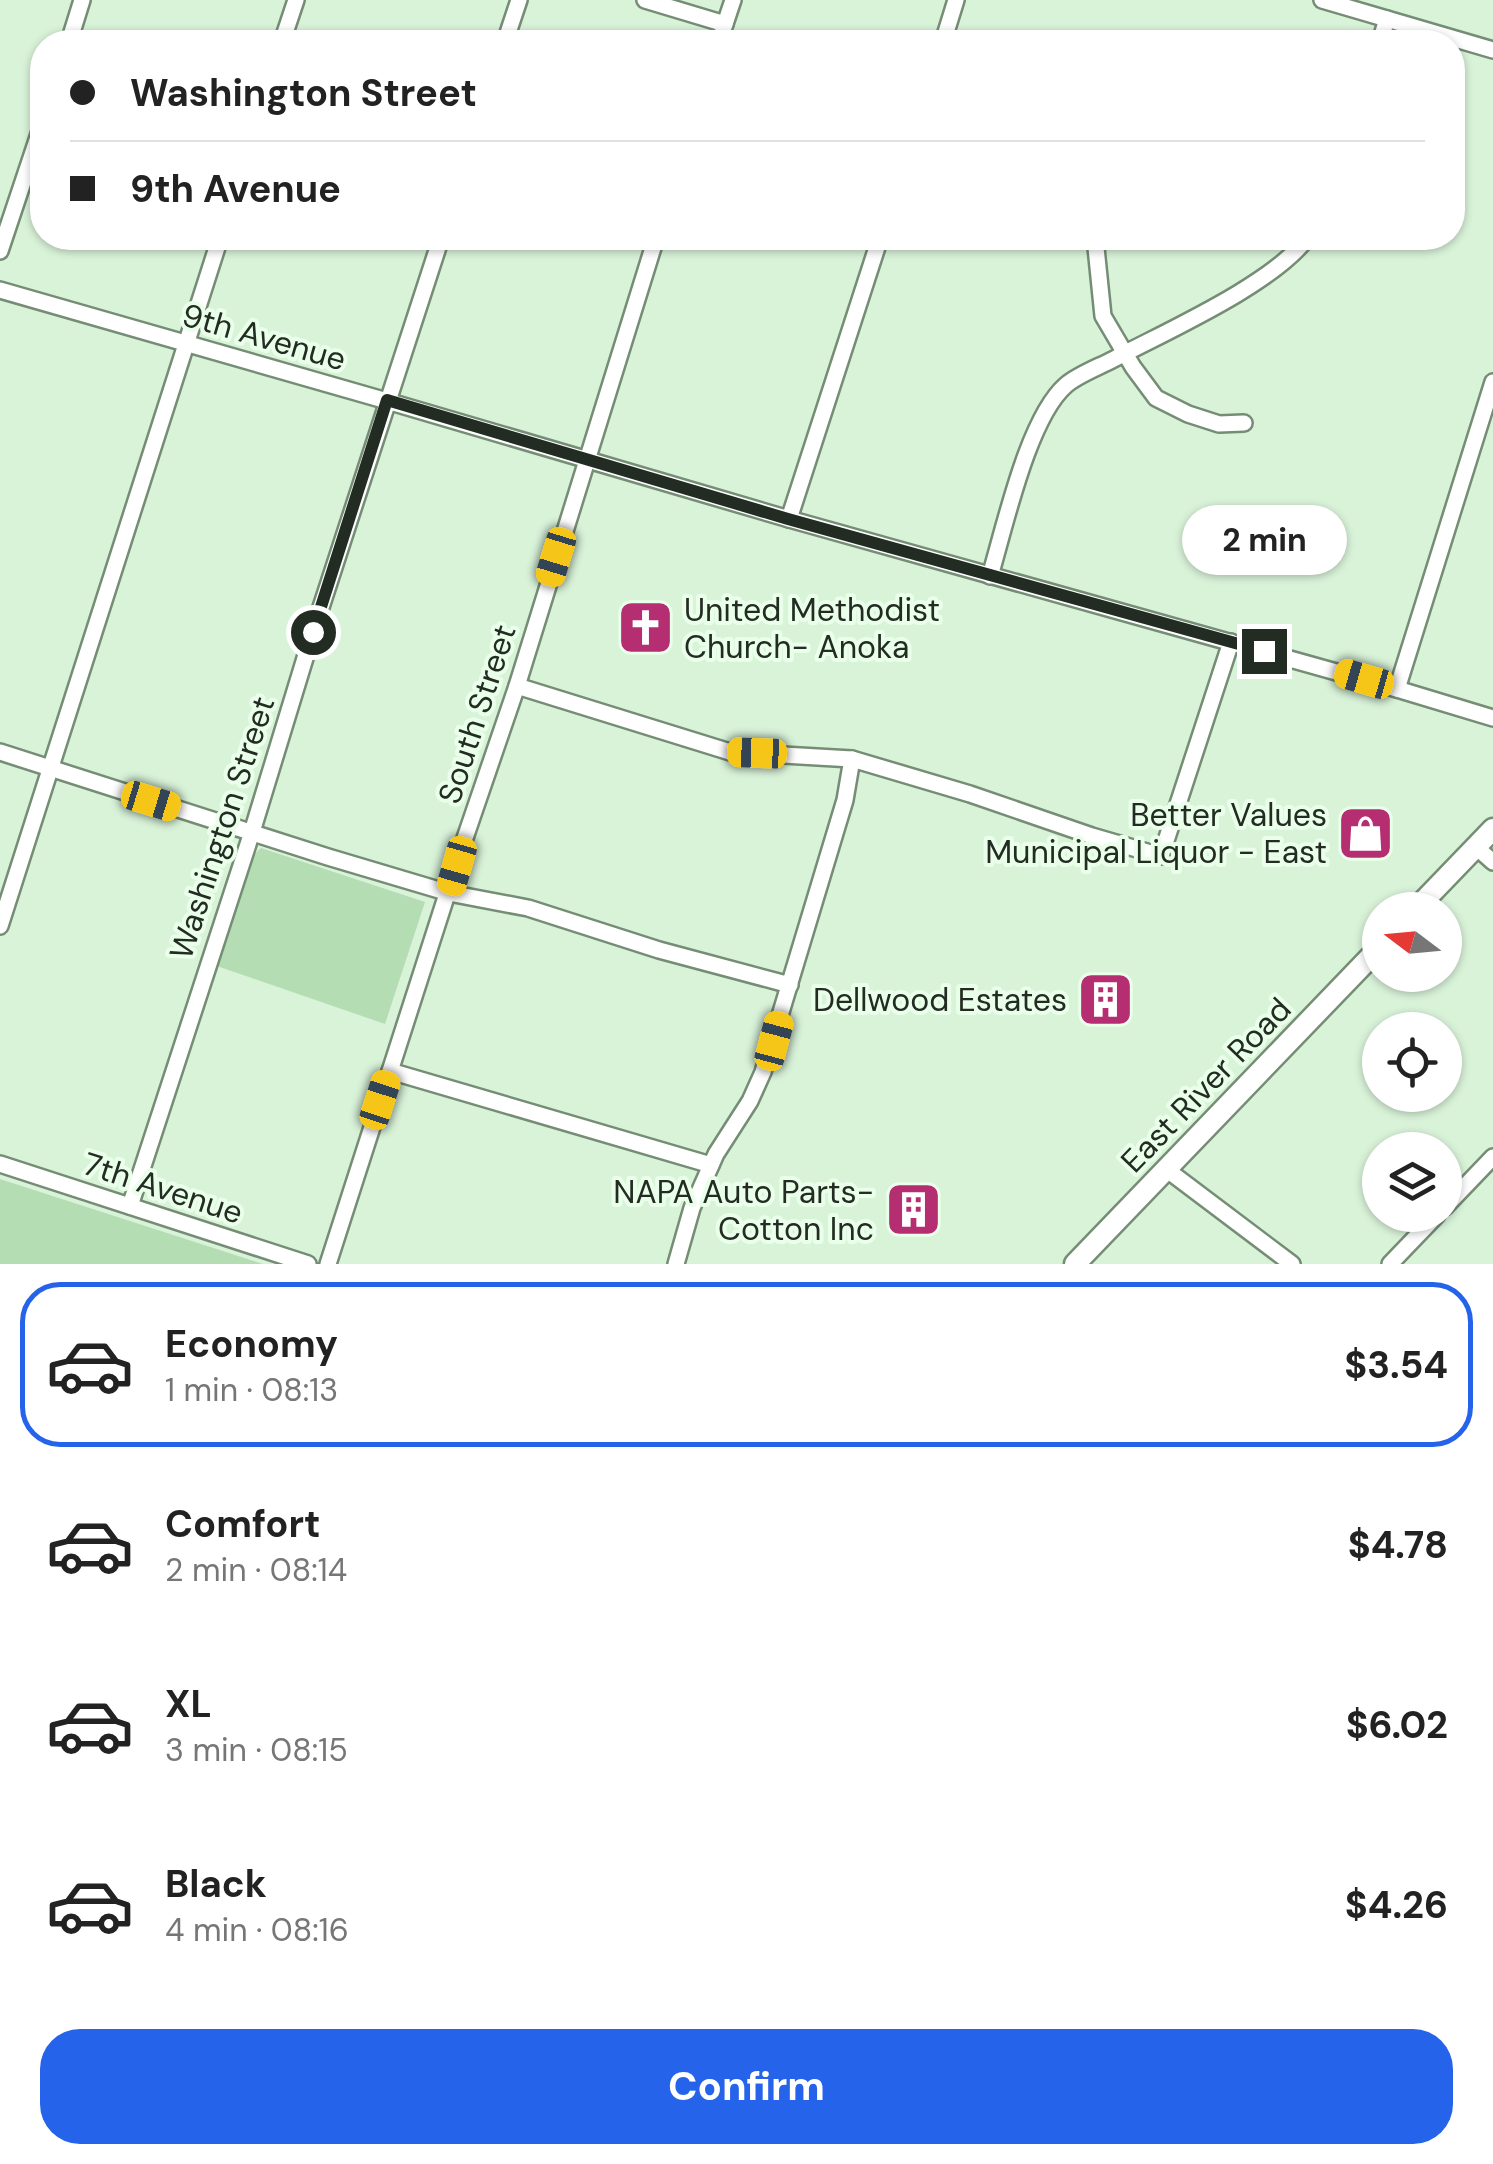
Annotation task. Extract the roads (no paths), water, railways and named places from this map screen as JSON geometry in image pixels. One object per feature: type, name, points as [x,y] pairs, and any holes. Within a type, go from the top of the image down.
[{"type":"main road","points":[[1432,892],[1493,829]]},
{"type":"main road","name":"East River Road","points":[[1075,1264],[1362,966]]},
{"type":"street","points":[[73,30],[82,0]]},
{"type":"street","points":[[286,30],[296,0]]},
{"type":"street","points":[[508,30],[518,0]]},
{"type":"street","points":[[645,0],[725,24]]},
{"type":"street","points":[[723,30],[733,0]]},
{"type":"street","points":[[946,30],[956,0]]},
{"type":"street","points":[[1322,0],[1425,30]]},
{"type":"street","points":[[1384,30],[1387,19]]},
{"type":"street","points":[[1465,42],[1493,50]]},
{"type":"street","points":[[0,251],[30,161]]},
{"type":"street","points":[[0,926],[216,250]]},
{"type":"street","name":"Washington Street","points":[[130,1206],[436,250]]},
{"type":"street","name":"South Street","points":[[328,1264],[517,686],[652,250]]},
{"type":"street","points":[[788,519],[876,250]]},
{"type":"street","points":[[1096,250],[1103,316],[1156,398],[1219,424],[1244,423]]},
{"type":"street","points":[[990,576],[1017,482],[1043,415],[1067,384],[1240,292],[1298,250]]},
{"type":"street","name":"9th Avenue","points":[[0,290],[1493,718]]},
{"type":"street","points":[[1397,688],[1493,382]]},
{"type":"street","points":[[517,686],[730,752],[852,759],[1161,856],[1231,642]]},
{"type":"street","points":[[0,752],[449,893],[528,908],[659,950],[790,985]]},
{"type":"street","points":[[676,1264],[692,1208],[711,1165],[750,1101],[774,1041],[845,800],[852,759]]},
{"type":"street","points":[[1476,847],[1493,862]]},
{"type":"street","points":[[390,1071],[711,1165]]},
{"type":"street","points":[[1462,1189],[1493,1157]]},
{"type":"street","name":"7th Avenue","points":[[0,1164],[308,1264]]},
{"type":"street","points":[[1166,1169],[1292,1264]]},
{"type":"street","points":[[1390,1264],[1421,1232]]},
{"type":"place","name":"United Methodist Church- Anoka","points":[[645,628]]},
{"type":"place","name":"Better Values Municipal Liquor - East","points":[[1366,833]]},
{"type":"place","name":"Dellwood Estates","points":[[1106,1000]]},
{"type":"place","name":"NAPA Auto Parts- Cotton Inc","points":[[913,1210]]}]
